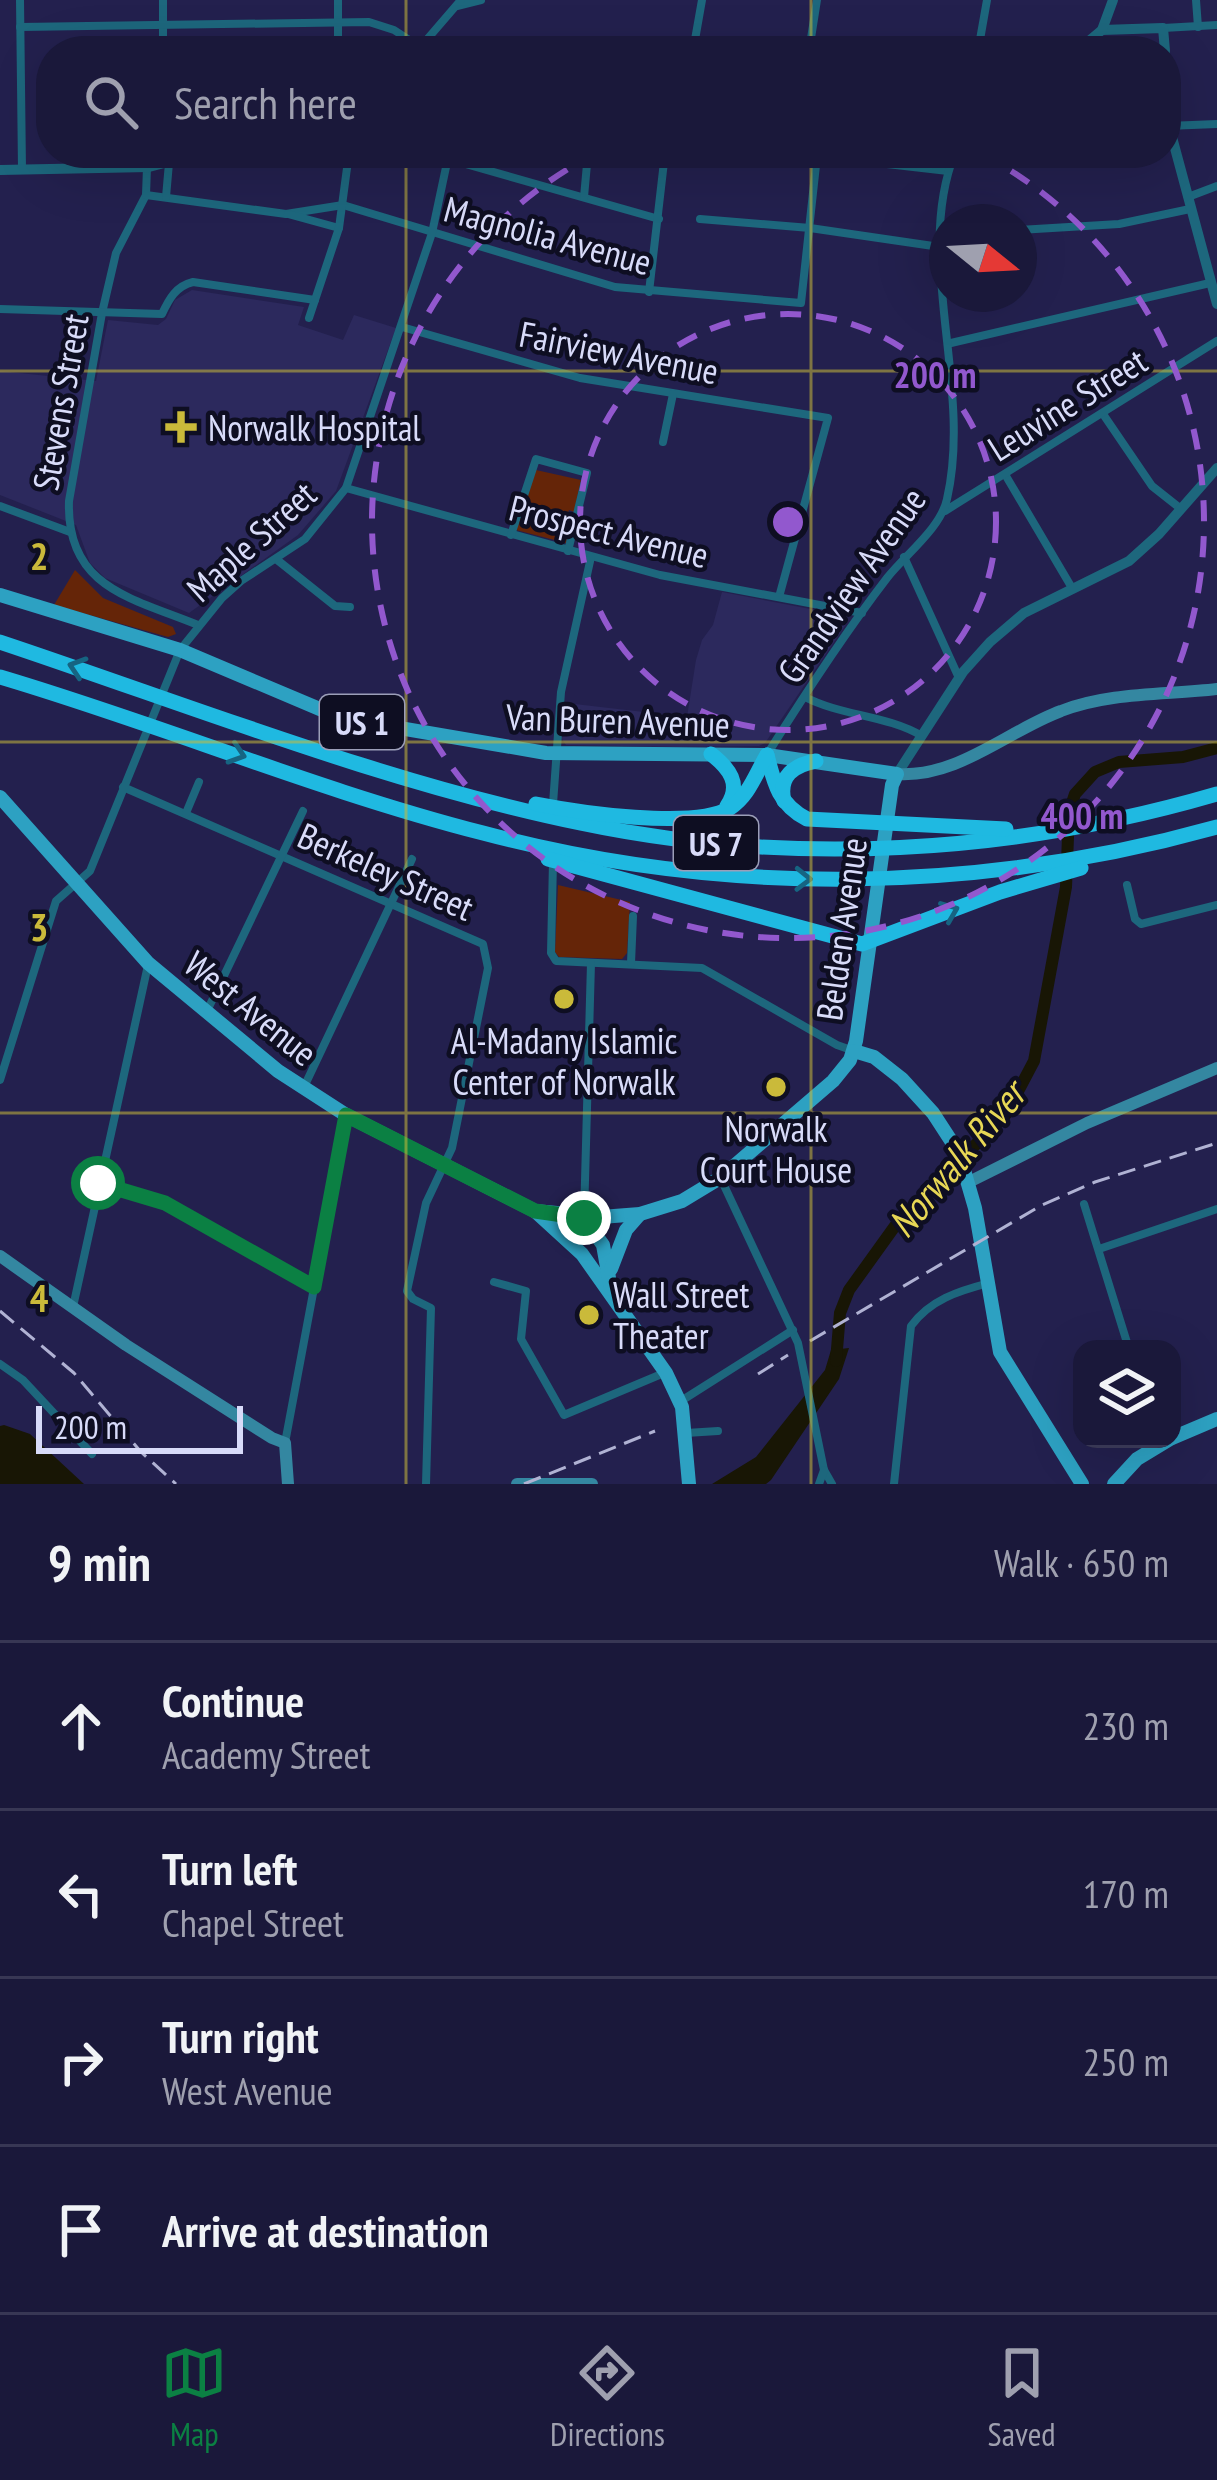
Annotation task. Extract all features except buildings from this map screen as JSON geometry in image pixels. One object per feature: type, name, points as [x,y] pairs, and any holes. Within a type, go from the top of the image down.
[{"type":"highway","name":"US 7","points":[[0,642],[551,827],[734,844],[872,848],[1040,830]]},
{"type":"highway","points":[[0,675],[381,802],[436,828],[551,827],[720,812],[743,796],[767,755]]},
{"type":"highway","points":[[711,754],[734,782],[732,798],[720,812]]},
{"type":"highway","points":[[767,755],[785,803],[807,819],[876,825],[1040,830],[1110,821],[1217,794]]},
{"type":"highway","points":[[785,803],[782,785],[789,772],[816,761]]},
{"type":"highway","points":[[551,827],[562,858],[855,944],[871,943],[1031,874],[1217,828]]},
{"type":"highway","name":"US 7","points":[[562,858],[729,876],[888,880],[1031,874]]},
{"type":"main road","name":"Van Buren Avenue","points":[[0,595],[180,650],[333,716],[554,754],[767,755],[898,774]]},
{"type":"main road","points":[[898,774],[954,764],[1076,706],[1217,689]]},
{"type":"main road","name":"Belden Avenue","points":[[584,1218],[640,1214],[682,1201],[720,1178],[833,1081],[854,1051],[892,785],[898,774]]},
{"type":"main road","name":"West Avenue","points":[[0,797],[148,963],[303,1088],[346,1115],[535,1211],[584,1218]]},
{"type":"main road","points":[[854,1051],[874,1057],[895,1073],[948,1134],[968,1176],[995,1338],[1003,1359],[1082,1484]]},
{"type":"main road","points":[[968,1176],[1217,1069]]},
{"type":"main road","points":[[535,1211],[582,1254],[666,1372],[681,1401],[689,1484]]},
{"type":"main road","points":[[609,1274],[626,1230],[640,1214]]},
{"type":"main road","points":[[582,1254],[575,1229],[584,1218],[598,1233],[612,1292]]},
{"type":"main road","points":[[0,1256],[188,1385],[285,1443],[288,1484]]},
{"type":"main road","points":[[1181,1433],[1217,1419]]},
{"type":"main road","points":[[1114,1484],[1152,1448]]},
{"type":"main road","points":[[517,1484],[592,1484]]},
{"type":"street","points":[[20,0],[22,170]]},
{"type":"street","points":[[163,0],[163,36]]},
{"type":"street","points":[[338,0],[338,36]]},
{"type":"street","points":[[430,36],[458,3],[482,0]]},
{"type":"street","points":[[696,36],[702,0]]},
{"type":"street","points":[[811,36],[817,0]]},
{"type":"street","points":[[981,36],[987,0]]},
{"type":"street","points":[[1095,36],[1102,30],[1113,0]]},
{"type":"street","points":[[1196,0],[1198,27]]},
{"type":"street","points":[[20,26],[369,22],[402,36]]},
{"type":"street","points":[[1102,30],[1217,25]]},
{"type":"street","points":[[1163,28],[1164,36]]},
{"type":"street","points":[[1181,125],[1217,124]]},
{"type":"street","points":[[0,170],[105,168]]},
{"type":"street","name":"Stevens Street","points":[[147,168],[146,195],[116,253],[102,313],[69,501],[70,532],[78,556],[97,580],[198,626]]},
{"type":"street","points":[[146,195],[166,197],[167,168]]},
{"type":"street","points":[[309,318],[339,228],[348,168]]},
{"type":"street","name":"Maple Street","points":[[0,1078],[53,908],[61,894],[90,871],[180,650],[241,580],[313,531],[346,488],[432,233],[446,168]]},
{"type":"street","points":[[488,168],[659,219]]},
{"type":"street","points":[[584,197],[587,168]]},
{"type":"street","points":[[650,292],[664,168]]},
{"type":"street","points":[[810,228],[816,168]]},
{"type":"street","points":[[923,168],[948,171]]},
{"type":"street","name":"Grandview Avenue","points":[[945,204],[949,168]]},
{"type":"street","points":[[1179,168],[1217,304]]},
{"type":"street","points":[[1037,229],[1119,224],[1188,203],[1217,186]]},
{"type":"street","name":"Magnolia Avenue","points":[[166,197],[286,214],[339,228]]},
{"type":"street","name":"Magnolia Avenue","points":[[286,214],[343,205],[615,287],[801,303],[810,228]]},
{"type":"street","points":[[700,219],[929,239]]},
{"type":"street","points":[[0,309],[162,314],[171,297],[193,282],[315,300]]},
{"type":"street","points":[[950,343],[1210,283]]},
{"type":"street","name":"Grandview Avenue","points":[[767,755],[862,613],[944,512],[954,451],[948,312]]},
{"type":"street","name":"Fairview Avenue","points":[[402,327],[580,378],[828,418],[779,596]]},
{"type":"street","name":"Leuvine Street","points":[[944,512],[1217,341]]},
{"type":"street","points":[[663,442],[674,394]]},
{"type":"street","points":[[1103,414],[1143,476],[1181,509]]},
{"type":"street","points":[[511,536],[536,459],[587,473],[568,551]]},
{"type":"street","points":[[898,774],[959,678],[990,641],[1024,613],[1129,561],[1217,468]]},
{"type":"street","points":[[1006,475],[1072,588]]},
{"type":"street","name":"Prospect Avenue","points":[[346,488],[693,582],[862,613]]},
{"type":"street","points":[[0,506],[70,532]]},
{"type":"street","points":[[904,556],[959,678]]},
{"type":"street","points":[[591,557],[560,692],[554,754],[553,958],[702,968],[837,1046],[854,1051]]},
{"type":"street","points":[[276,560],[334,606],[350,607]]},
{"type":"street","points":[[805,697],[922,736]]},
{"type":"street","points":[[187,813],[199,782]]},
{"type":"street","name":"Berkeley Street","points":[[123,788],[483,944],[488,968],[445,1166]]},
{"type":"street","points":[[206,1013],[302,811]]},
{"type":"street","points":[[303,1088],[412,859]]},
{"type":"street","points":[[1127,884],[1135,919],[1141,924],[1216,907]]},
{"type":"street","points":[[631,963],[633,916]]},
{"type":"street","points":[[73,1306],[148,963]]},
{"type":"street","points":[[584,1218],[591,963]]},
{"type":"street","points":[[285,1443],[346,1115]]},
{"type":"street","points":[[425,1484],[431,1308],[407,1291],[426,1203],[445,1166]]},
{"type":"street","points":[[720,1178],[794,1330],[824,1470],[832,1484]]},
{"type":"street","points":[[98,1183],[165,1203],[314,1287]]},
{"type":"street","points":[[1084,1204],[1126,1340]]},
{"type":"street","points":[[1099,1249],[1216,1212]]},
{"type":"street","points":[[494,1282],[526,1291],[521,1340],[564,1415],[666,1372]]},
{"type":"street","points":[[895,1484],[911,1326],[948,1295],[988,1283]]},
{"type":"street","points":[[681,1401],[794,1330]]},
{"type":"street","points":[[0,1364],[23,1380],[92,1454]]},
{"type":"street","points":[[685,1432],[718,1431]]},
{"type":"street","points":[[819,1484],[824,1470]]},
{"type":"shaded area","name":"Norwalk Hospital","points":[[192,290],[304,307],[298,325],[343,340],[354,315],[396,328],[336,491],[298,535],[189,613],[105,578],[90,563],[76,525],[0,495],[0,371],[96,381],[108,320],[158,325],[175,300]]},
{"type":"shaded area","points":[[536,470],[581,480],[574,512],[569,510],[564,525],[569,532],[566,543],[516,530],[520,517],[526,519],[530,504],[526,499]]},
{"type":"shaded area","points":[[75,570],[103,598],[173,627],[176,634],[168,637],[54,605]]},
{"type":"shaded area","points":[[722,592],[847,616],[847,623],[765,743],[566,745],[562,739],[566,703],[687,717],[696,660]]},
{"type":"shaded area","points":[[558,885],[630,902],[627,953],[622,959],[559,957],[555,952]]},
{"type":"shaded area","points":[[849,1348],[839,1379],[771,1480],[766,1484],[712,1484],[756,1457],[825,1370],[831,1350]]},
{"type":"shaded area","points":[[0,1426],[30,1434],[84,1484],[0,1484]]},
{"type":"waterway","name":"Norwalk River","points":[[836,1361],[840,1313],[849,1290],[895,1226],[1006,1114],[1034,1061],[1066,887],[1069,812],[1075,794],[1095,772],[1119,762],[1183,757],[1217,748]]},
{"type":"railway","points":[[810,1341],[1042,1205],[1095,1182],[1217,1143]]},
{"type":"railway","points":[[0,1311],[74,1373],[141,1452],[176,1484]]},
{"type":"railway","points":[[758,1374],[788,1355]]},
{"type":"railway","points":[[524,1484],[655,1431]]},
{"type":"place","name":"Norwalk Hospital","points":[[181,427]]},
{"type":"place","name":"Al-Madany Islamic Center of Norwalk","points":[[564,999]]},
{"type":"place","name":"Norwalk Court House","points":[[776,1087]]},
{"type":"place","name":"Wall Street Theater","points":[[589,1315]]},
{"type":"route","points":[[98,1183],[165,1203],[314,1287],[346,1115],[535,1211],[584,1218]]}]
